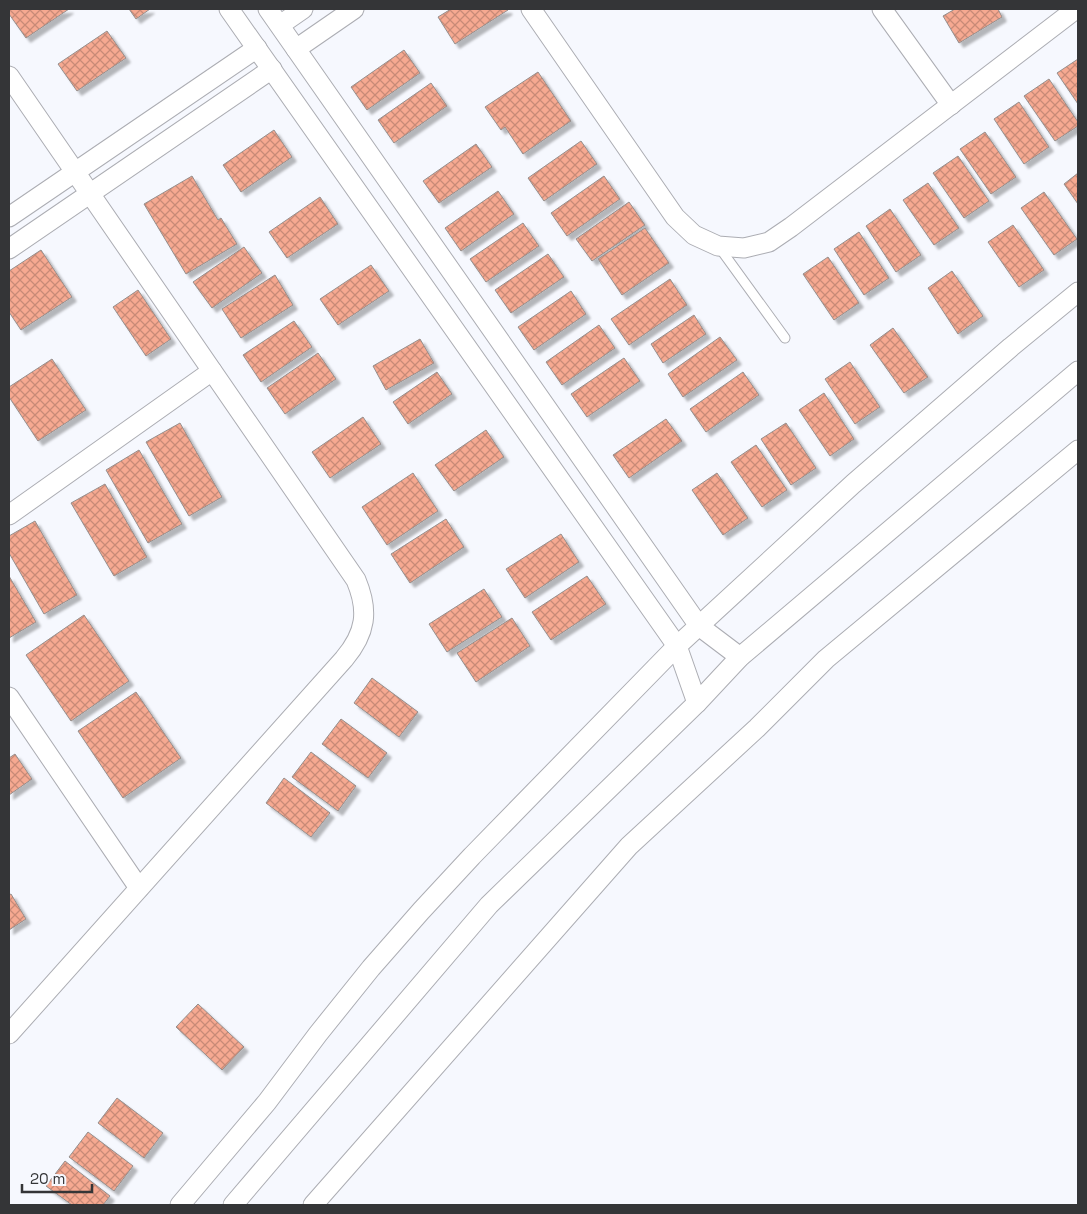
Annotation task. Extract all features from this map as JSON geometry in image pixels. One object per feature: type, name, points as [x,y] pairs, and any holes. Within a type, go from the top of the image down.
[{"type":"street","points":[[229,9],[677,646],[697,703]]},
{"type":"street","points":[[268,9],[699,626],[740,657]]},
{"type":"street","points":[[280,25],[303,9]]},
{"type":"street","points":[[296,49],[354,9]]},
{"type":"street","points":[[531,9],[675,217],[694,235],[718,246],[744,248],[769,242],[791,227],[1076,9]]},
{"type":"street","points":[[882,9],[950,105]]},
{"type":"street","points":[[9,217],[257,48]]},
{"type":"street","points":[[9,249],[272,69]]},
{"type":"street","points":[[9,76],[356,580],[364,607],[364,620],[354,647],[9,1034]]},
{"type":"street","points":[[180,1205],[267,1102],[371,968],[421,911],[472,856],[677,646],[853,484],[1011,347],[1078,292]]},
{"type":"street","points":[[9,515],[212,371]]},
{"type":"street","points":[[233,1205],[489,905],[697,703],[740,657],[1078,372]]},
{"type":"street","points":[[313,1205],[629,846],[757,728],[826,660],[1078,450]]},
{"type":"street","points":[[9,697],[139,888]]},
{"type":"lane","points":[[718,246],[785,338]]},
{"type":"building","points":[[11,9],[69,9],[26,38],[9,14]]},
{"type":"building","points":[[129,9],[150,9],[136,19]]},
{"type":"building","points":[[451,9],[508,10],[455,44],[438,17]]},
{"type":"building","points":[[955,9],[998,9],[1002,17],[959,43],[943,16]]},
{"type":"building","points":[[107,31],[126,58],[77,91],[58,64]]},
{"type":"building","points":[[404,50],[420,73],[367,110],[351,87]]},
{"type":"building","points":[[1078,59],[1078,104],[1057,73]]},
{"type":"building","points":[[538,72],[571,121],[523,154],[505,127],[501,130],[485,107]]},
{"type":"building","points":[[1049,79],[1078,122],[1078,126],[1055,141],[1024,96]]},
{"type":"building","points":[[431,83],[447,106],[394,143],[378,120]]},
{"type":"building","points":[[1019,102],[1049,147],[1024,164],[994,119]]},
{"type":"building","points":[[274,130],[292,157],[241,192],[223,165]]},
{"type":"building","points":[[985,132],[1016,177],[991,194],[960,149]]},
{"type":"building","points":[[581,141],[597,164],[544,201],[528,178]]},
{"type":"building","points":[[476,144],[492,167],[439,203],[423,181]]},
{"type":"building","points":[[958,156],[989,201],[964,218],[933,173]]},
{"type":"building","points":[[1078,173],[1078,204],[1064,184]]},
{"type":"building","points":[[192,176],[218,220],[221,218],[237,244],[186,274],[144,204]]},
{"type":"building","points":[[604,176],[620,199],[567,236],[551,213]]},
{"type":"building","points":[[928,183],[959,228],[934,245],[903,200]]},
{"type":"building","points":[[498,191],[514,214],[461,251],[445,228]]},
{"type":"building","points":[[1044,192],[1077,239],[1054,255],[1021,208]]},
{"type":"building","points":[[320,197],[338,224],[287,258],[269,232]]},
{"type":"building","points":[[629,202],[645,225],[592,261],[576,239]]},
{"type":"building","points":[[890,209],[921,255],[896,272],[866,226]]},
{"type":"building","points":[[523,223],[539,246],[486,282],[470,259]]},
{"type":"building","points":[[1013,225],[1044,270],[1019,287],[988,242]]},
{"type":"building","points":[[645,228],[669,263],[622,295],[598,259]]},
{"type":"building","points":[[859,232],[889,278],[864,295],[834,249]]},
{"type":"building","points":[[244,247],[262,273],[212,308],[193,282]]},
{"type":"building","points":[[41,250],[72,297],[21,330],[9,312],[9,271]]},
{"type":"building","points":[[548,254],[564,277],[511,313],[495,290]]},
{"type":"building","points":[[828,257],[859,303],[834,320],[803,274]]},
{"type":"building","points":[[371,265],[389,291],[338,325],[320,299]]},
{"type":"building","points":[[952,271],[983,316],[958,334],[928,288]]},
{"type":"building","points":[[275,275],[293,305],[241,338],[222,309]]},
{"type":"building","points":[[670,279],[687,305],[629,345],[611,319]]},
{"type":"building","points":[[138,290],[171,339],[146,356],[113,307]]},
{"type":"building","points":[[571,291],[586,314],[534,350],[518,327]]},
{"type":"building","points":[[694,315],[706,334],[663,363],[651,344]]},
{"type":"building","points":[[294,321],[312,347],[261,382],[243,355]]},
{"type":"building","points":[[599,325],[615,348],[562,385],[546,362]]},
{"type":"building","points":[[893,328],[928,377],[904,393],[870,345]]},
{"type":"building","points":[[720,337],[737,360],[683,397],[668,374]]},
{"type":"building","points":[[420,339],[434,363],[386,390],[373,366]]},
{"type":"building","points":[[318,353],[336,379],[285,414],[267,388]]},
{"type":"building","points":[[624,358],[640,381],[587,417],[571,394]]},
{"type":"building","points":[[52,359],[86,410],[38,441],[9,397],[9,387]]},
{"type":"building","points":[[850,362],[880,407],[855,424],[825,379]]},
{"type":"building","points":[[437,372],[452,394],[408,424],[393,402]]},
{"type":"building","points":[[743,372],[759,395],[706,432],[690,409]]},
{"type":"building","points":[[824,393],[854,439],[830,456],[799,410]]},
{"type":"building","points":[[363,417],[381,444],[330,478],[312,452]]},
{"type":"building","points":[[666,419],[682,441],[629,478],[613,455]]},
{"type":"building","points":[[180,423],[222,497],[189,516],[146,442]]},
{"type":"building","points":[[786,423],[816,468],[791,485],[761,439]]},
{"type":"building","points":[[486,430],[504,457],[454,491],[435,465]]},
{"type":"building","points":[[756,445],[787,490],[762,507],[731,462]]},
{"type":"building","points":[[139,450],[182,524],[148,543],[106,470]]},
{"type":"building","points":[[413,473],[438,511],[387,545],[362,507]]},
{"type":"building","points":[[717,473],[748,518],[723,535],[692,490]]},
{"type":"building","points":[[105,484],[147,557],[114,576],[71,503]]},
{"type":"building","points":[[446,519],[464,547],[410,583],[391,554]]},
{"type":"building","points":[[35,521],[77,595],[44,614],[9,553],[9,536]]},
{"type":"building","points":[[561,534],[579,562],[525,598],[506,569]]},
{"type":"building","points":[[9,576],[36,622],[9,638]]},
{"type":"building","points":[[587,576],[606,604],[551,640],[532,612]]},
{"type":"building","points":[[484,589],[502,617],[447,652],[429,624]]},
{"type":"building","points":[[84,615],[129,681],[71,721],[26,655]]},
{"type":"building","points":[[512,618],[530,646],[476,682],[457,653]]},
{"type":"building","points":[[372,678],[418,712],[399,737],[354,703]]},
{"type":"building","points":[[136,692],[181,758],[123,798],[78,731]]},
{"type":"building","points":[[341,719],[387,753],[368,778],[322,744]]},
{"type":"building","points":[[311,752],[356,786],[338,811],[292,777]]},
{"type":"building","points":[[15,754],[32,779],[9,795],[9,758]]},
{"type":"building","points":[[284,778],[330,813],[311,837],[266,803]]},
{"type":"building","points":[[11,894],[26,919],[9,930],[9,895]]},
{"type":"building","points":[[198,1004],[244,1047],[222,1070],[176,1027]]},
{"type":"building","points":[[117,1098],[163,1133],[144,1158],[98,1123]]},
{"type":"building","points":[[88,1132],[133,1166],[114,1191],[69,1157]]},
{"type":"building","points":[[65,1161],[110,1196],[103,1205],[72,1205],[46,1186]]}]
